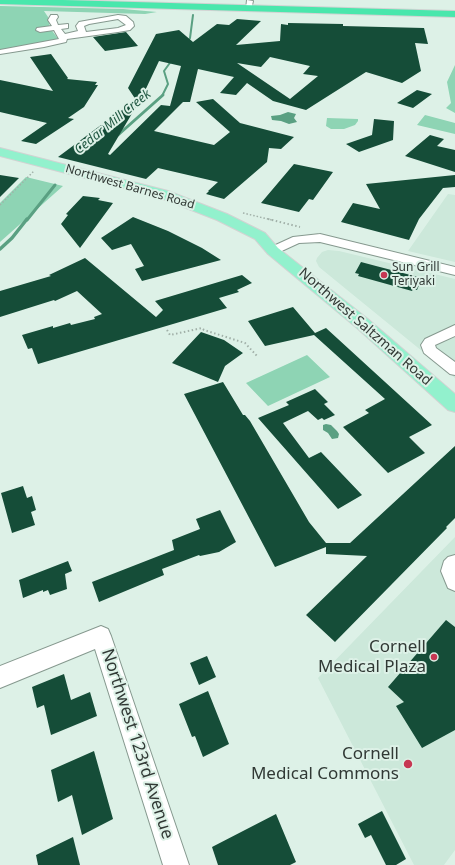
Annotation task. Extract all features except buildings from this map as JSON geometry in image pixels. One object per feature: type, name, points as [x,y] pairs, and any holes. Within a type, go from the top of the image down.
[{"type":"highway","points":[[226,0],[250,5],[375,12],[391,15],[455,16]]},
{"type":"highway","points":[[0,1],[250,5],[455,5]]},
{"type":"main road","name":"Northwest Barnes Road","points":[[0,152],[129,184],[194,205],[260,236],[273,251]]},
{"type":"main road","name":"Northwest Barnes Road","points":[[0,162],[165,207],[198,220],[245,244],[273,251]]},
{"type":"main road","name":"Northwest Saltzman Road","points":[[273,251],[363,324],[455,405]]},
{"type":"street","points":[[54,17],[52,20],[62,39]]},
{"type":"street","points":[[0,52],[44,45],[76,35],[118,30],[130,26],[123,18],[118,17],[88,22],[81,25],[40,30]]},
{"type":"street","points":[[76,35],[82,32],[81,25]]},
{"type":"street","points":[[273,251],[297,240],[320,238],[346,243],[455,271]]},
{"type":"street","points":[[455,330],[430,342],[428,345],[430,350],[455,370]]},
{"type":"street","points":[[455,562],[451,567],[450,572],[455,582]]},
{"type":"street","name":"Northwest 123rd Avenue","points":[[0,677],[101,636],[176,865]]},
{"type":"path","points":[[0,205],[34,171]]},
{"type":"path","points":[[238,212],[300,227]]},
{"type":"path","points":[[167,330],[170,335],[202,328],[204,330],[245,343],[257,356]]},
{"type":"shaded area","points":[[0,6],[123,9],[157,12],[145,14],[44,11],[48,17],[50,28],[59,40],[0,50]]},
{"type":"shaded area","points":[[455,65],[455,113],[446,108],[451,103],[447,82]]},
{"type":"shaded area","points":[[288,112],[296,114],[294,118],[297,122],[289,124],[272,120],[271,116]]},
{"type":"shaded area","points":[[425,115],[455,123],[455,134],[417,125]]},
{"type":"shaded area","points":[[327,118],[358,119],[358,121],[355,125],[344,129],[331,129],[326,126]]},
{"type":"shaded area","points":[[26,177],[63,186],[0,242],[0,203]]},
{"type":"shaded area","points":[[448,194],[455,195],[455,262],[408,251]]},
{"type":"shaded area","points":[[328,250],[339,251],[455,279],[455,378],[319,267],[316,261],[317,258],[322,252]]},
{"type":"shaded area","points":[[307,355],[330,377],[268,406],[246,383]]},
{"type":"shaded area","points":[[323,425],[331,425],[337,431],[339,434],[338,438],[332,439],[328,433],[323,430]]},
{"type":"shaded area","name":"Cornell Medical Commons","points":[[455,537],[455,850],[444,865],[414,865],[318,678]]},
{"type":"waterway","name":"Cedar Mill Creek","points":[[187,43],[190,38],[193,15]]},
{"type":"waterway","name":"Cedar Mill Creek","points":[[162,96],[168,84],[164,71],[172,60]]},
{"type":"waterway","name":"Cedar Mill Creek","points":[[118,135],[162,96]]},
{"type":"waterway","name":"Cedar Mill Creek","points":[[27,220],[55,185]]},
{"type":"waterway","name":"Cedar Mill Creek","points":[[0,249],[12,238],[27,219]]},
{"type":"place","name":"Sun Grill Teriyaki","points":[[384,275]]},
{"type":"place","name":"Cornell Medical Plaza","points":[[434,657]]},
{"type":"place","name":"Cornell Medical Commons","points":[[408,764]]}]
